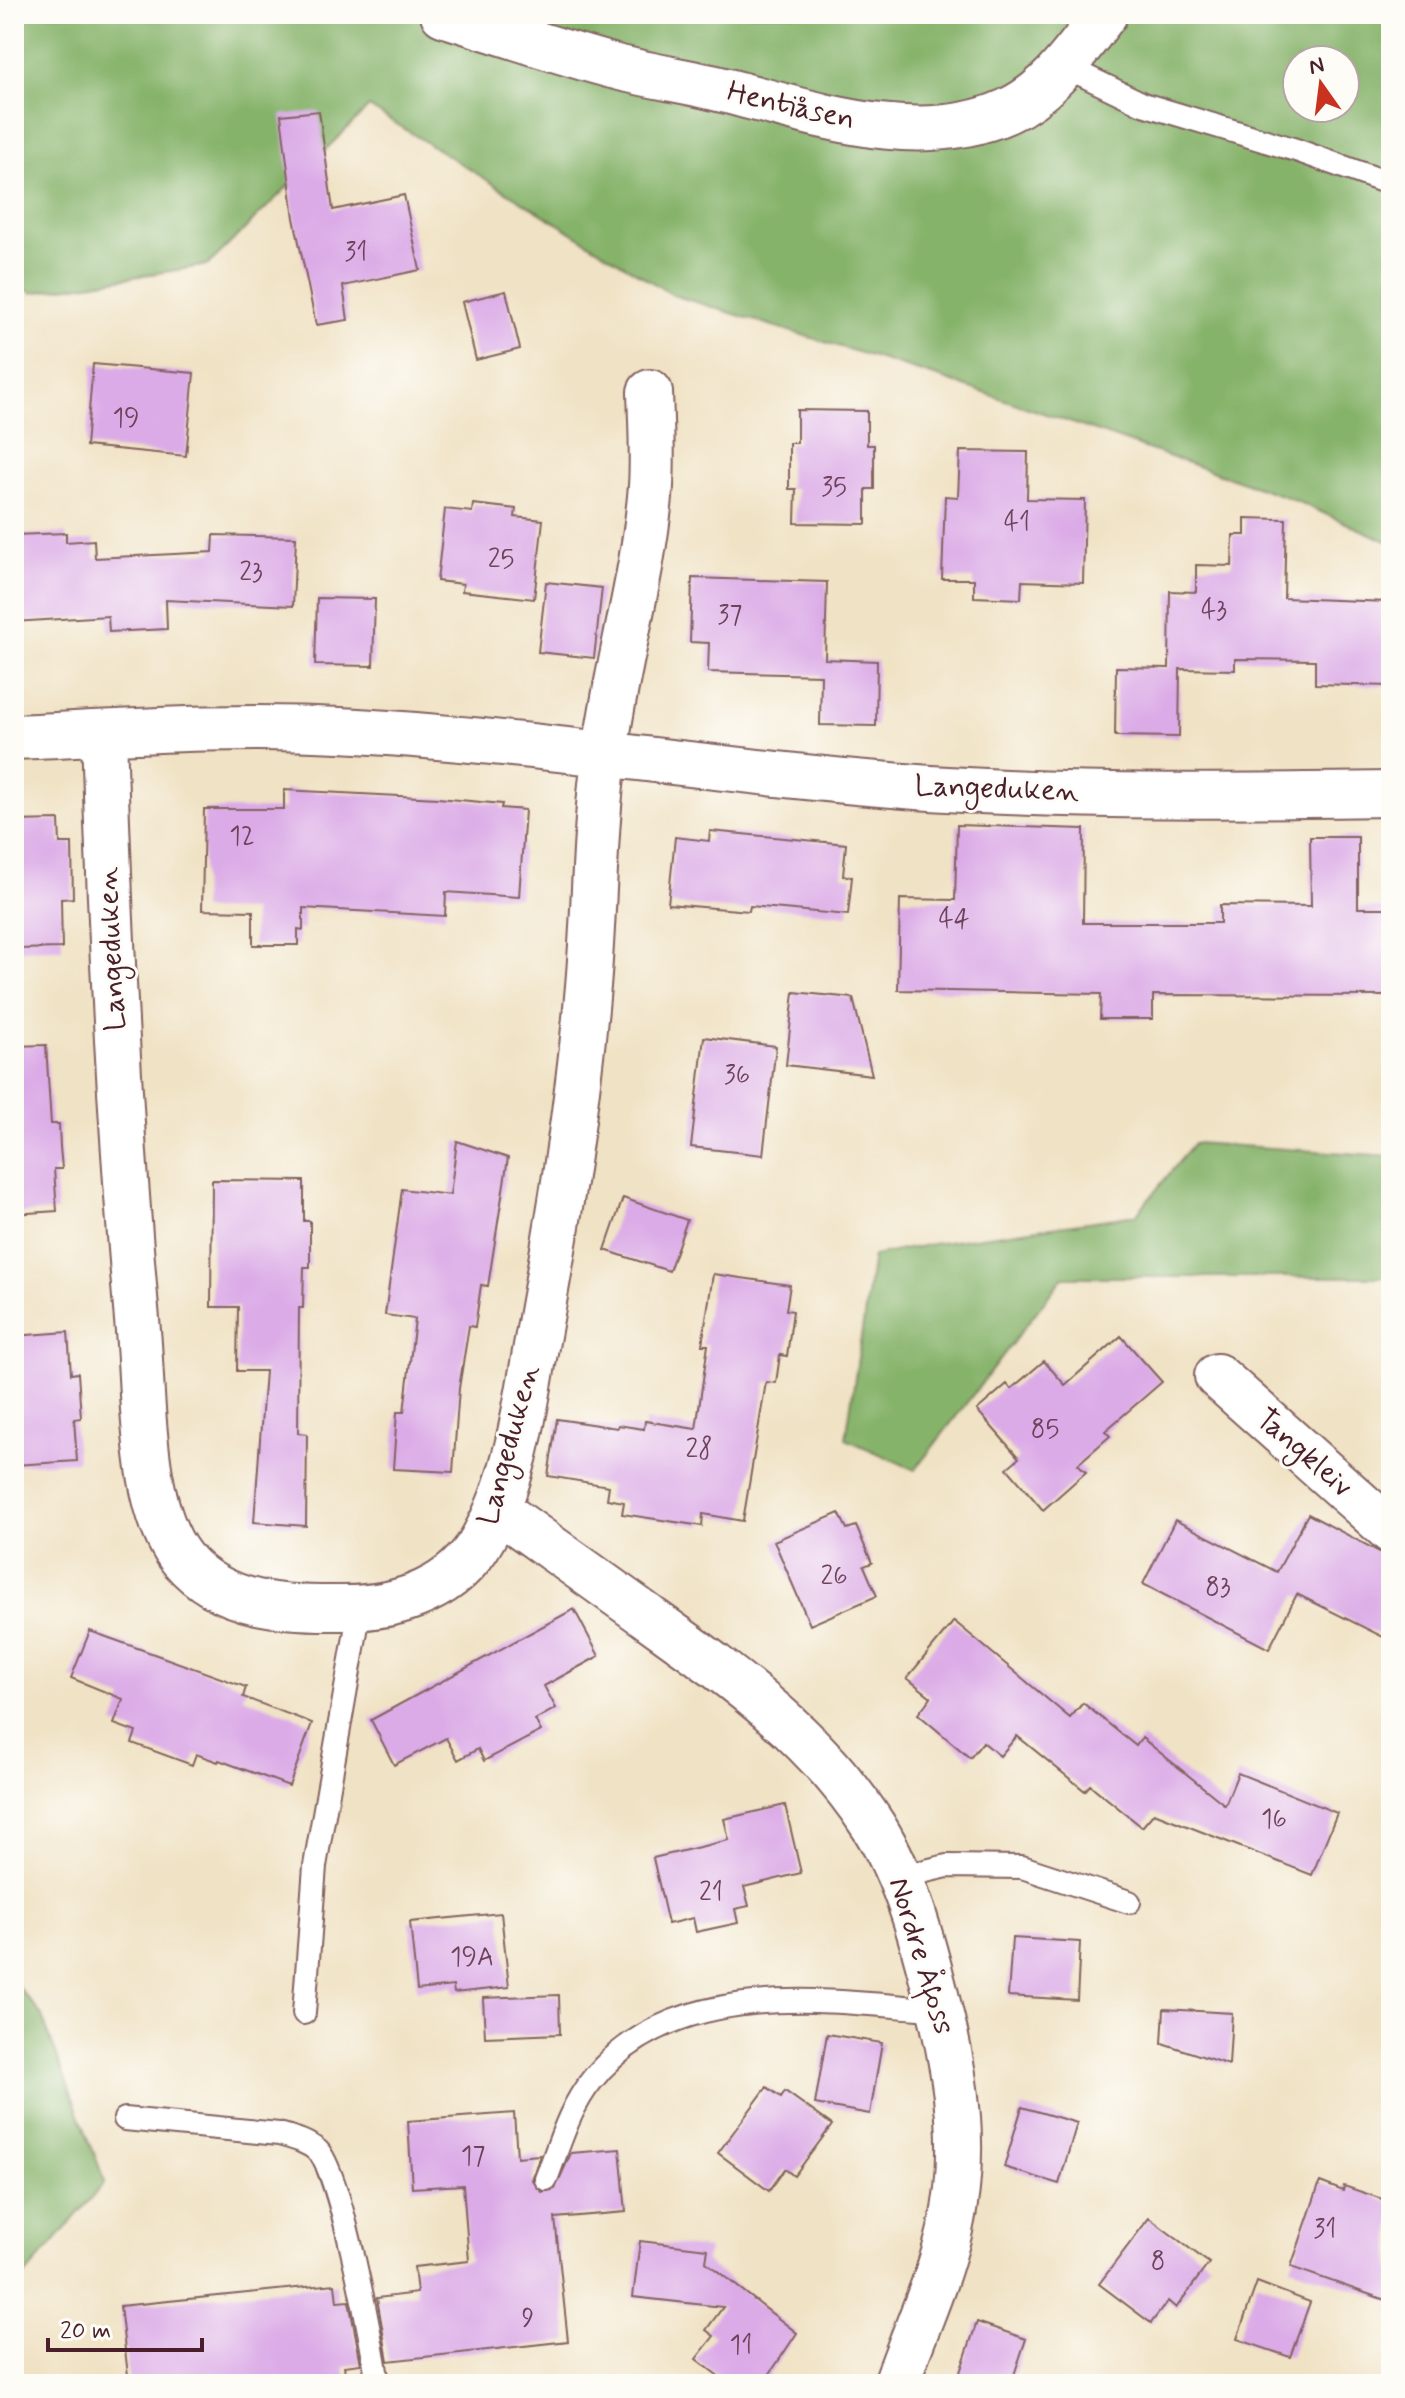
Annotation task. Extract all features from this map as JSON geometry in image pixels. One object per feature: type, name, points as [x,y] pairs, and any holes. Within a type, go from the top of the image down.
[{"type":"street","name":"Hentiåsen","points":[[443,14],[606,64],[883,127],[938,127],[984,120],[1021,103],[1064,66],[1105,14]]},
{"type":"street","name":"Langeduken","points":[[104,733],[116,1024],[130,1231],[145,1421],[165,1533],[182,1559],[204,1580],[237,1597],[291,1609],[360,1608],[398,1603],[433,1588],[462,1568],[482,1540],[497,1509],[529,1383],[566,1186],[588,987],[604,756],[645,533],[653,446],[650,392]]},
{"type":"street","name":"Langeduken","points":[[14,737],[337,729],[493,741],[604,756],[949,789],[1256,796],[1391,794]]},
{"type":"street","name":"Tangkleiv","points":[[1217,1376],[1391,1531]]},
{"type":"street","name":"Nordre Åfoss","points":[[497,1509],[728,1673],[788,1722],[836,1774],[875,1829],[900,1877],[923,1942],[940,2010],[955,2076],[960,2127],[959,2173],[950,2230],[896,2384]]},
{"type":"lane","points":[[1064,66],[1143,104],[1296,150],[1391,184]]},
{"type":"lane","points":[[304,2013],[315,1866],[360,1608]]},
{"type":"lane","points":[[900,1877],[947,1866],[1022,1867],[1129,1902]]},
{"type":"lane","points":[[546,2179],[568,2120],[591,2081],[621,2049],[685,2014],[770,2003],[940,2010]]},
{"type":"lane","points":[[125,2119],[279,2134],[303,2140],[320,2153],[331,2176],[357,2276],[378,2384]]},
{"type":"green space","points":[[14,14],[1391,14],[1391,543],[1287,497],[941,378],[673,295],[369,107],[208,265],[32,293],[14,282]]},
{"type":"green space","points":[[1194,1143],[1391,1156],[1391,1277],[1063,1277],[915,1470],[846,1439],[873,1256],[932,1244],[1136,1215]]},
{"type":"green space","points":[[14,1982],[41,2014],[105,2182],[14,2289]]},
{"type":"building","points":[[319,111],[333,210],[404,195],[420,270],[343,286],[348,320],[316,325],[294,218],[281,115]]},
{"type":"building","points":[[506,291],[520,349],[476,360],[462,302]]},
{"type":"building","points":[[93,364],[194,373],[186,456],[86,446]]},
{"type":"building","points":[[797,410],[867,411],[867,445],[874,445],[874,489],[866,489],[866,524],[795,523],[796,489],[789,489],[789,443],[797,443]]},
{"type":"building","points":[[960,451],[1028,452],[1027,499],[1085,500],[1083,583],[1022,581],[1021,599],[974,597],[974,579],[942,579],[945,496],[958,497]]},
{"type":"building","points":[[473,504],[516,509],[515,517],[543,520],[534,599],[462,591],[463,584],[437,581],[445,509],[472,512]]},
{"type":"building","points":[[1245,518],[1286,519],[1284,598],[1388,602],[1391,686],[1315,684],[1315,660],[1235,659],[1235,670],[1180,669],[1179,737],[1115,736],[1116,667],[1169,668],[1170,591],[1196,592],[1196,565],[1232,566],[1233,535],[1245,535]]},
{"type":"building","points":[[66,533],[66,542],[94,540],[95,558],[213,552],[214,535],[296,537],[293,606],[166,600],[167,629],[109,632],[108,616],[14,622],[14,535]]},
{"type":"building","points":[[692,578],[827,582],[825,659],[877,661],[876,726],[820,725],[821,675],[708,672],[709,643],[690,642]]},
{"type":"building","points":[[546,582],[602,588],[594,658],[538,652]]},
{"type":"building","points":[[317,598],[375,599],[373,666],[315,665]]},
{"type":"building","points":[[284,790],[438,798],[502,804],[501,808],[525,810],[519,897],[446,892],[445,916],[303,908],[303,930],[298,929],[298,945],[253,945],[253,911],[202,910],[204,809],[284,809]]},
{"type":"building","points":[[59,820],[60,843],[72,843],[73,898],[61,899],[62,948],[14,949],[14,821]]},
{"type":"building","points":[[957,825],[1084,829],[1083,923],[1220,923],[1220,905],[1311,906],[1310,837],[1358,837],[1358,908],[1391,908],[1391,996],[1153,995],[1153,1019],[1100,1019],[1101,994],[898,990],[900,899],[955,900]]},
{"type":"building","points":[[710,831],[846,844],[843,876],[852,877],[848,915],[750,906],[749,911],[668,904],[675,837],[709,841]]},
{"type":"building","points":[[794,992],[853,998],[872,1075],[786,1065]]},
{"type":"building","points":[[704,1037],[776,1046],[763,1155],[691,1147]]},
{"type":"building","points":[[46,1045],[51,1124],[59,1124],[62,1169],[54,1169],[57,1211],[14,1214],[14,1046]]},
{"type":"building","points":[[457,1141],[508,1158],[488,1286],[481,1285],[475,1327],[469,1326],[459,1388],[453,1472],[393,1469],[397,1412],[404,1412],[415,1319],[385,1315],[402,1189],[450,1195]]},
{"type":"building","points":[[212,1180],[304,1181],[304,1221],[310,1221],[310,1267],[304,1267],[303,1308],[299,1308],[298,1433],[307,1434],[306,1526],[254,1522],[265,1371],[237,1371],[238,1307],[211,1307]]},
{"type":"building","points":[[623,1198],[687,1220],[669,1271],[605,1250]]},
{"type":"building","points":[[713,1274],[790,1285],[786,1310],[793,1311],[787,1356],[780,1355],[776,1383],[766,1382],[743,1521],[703,1514],[702,1526],[622,1514],[624,1502],[607,1499],[609,1486],[548,1476],[557,1419],[617,1428],[618,1425],[644,1429],[645,1421],[696,1429],[708,1345],[702,1345]]},
{"type":"building","points":[[68,1332],[71,1374],[78,1373],[81,1418],[74,1419],[77,1461],[14,1465],[14,1336]]},
{"type":"building","points":[[1121,1336],[1162,1382],[1105,1431],[1110,1436],[1078,1464],[1086,1472],[1043,1510],[1007,1468],[1019,1458],[977,1410],[1007,1384],[1011,1389],[1044,1361],[1065,1385]]},
{"type":"building","points":[[839,1513],[847,1529],[856,1526],[872,1563],[864,1566],[877,1596],[810,1625],[774,1541]]},
{"type":"building","points":[[1308,1514],[1391,1558],[1391,1641],[1297,1594],[1269,1649],[1143,1584],[1175,1520],[1277,1572]]},
{"type":"building","points":[[574,1609],[599,1656],[544,1686],[556,1708],[535,1720],[541,1731],[484,1761],[478,1749],[458,1760],[446,1738],[394,1765],[371,1720]]},
{"type":"building","points":[[954,1621],[1070,1718],[1083,1703],[1136,1746],[1142,1738],[1225,1805],[1238,1773],[1337,1813],[1312,1875],[1154,1813],[1142,1827],[1090,1785],[1085,1791],[1017,1736],[1000,1756],[983,1742],[970,1758],[918,1714],[931,1697],[907,1678]]},
{"type":"building","points":[[90,1631],[246,1687],[243,1697],[312,1723],[289,1786],[219,1760],[196,1754],[192,1765],[132,1743],[136,1732],[114,1724],[123,1699],[71,1678]]},
{"type":"building","points":[[785,1805],[801,1873],[744,1887],[749,1906],[735,1909],[738,1923],[696,1932],[693,1918],[668,1924],[653,1858],[729,1840],[724,1819]]},
{"type":"building","points":[[501,1913],[509,1987],[454,1993],[453,1986],[417,1990],[410,1922]]},
{"type":"building","points":[[1012,1938],[1080,1942],[1077,2000],[1008,1996]]},
{"type":"building","points":[[559,1995],[560,2034],[485,2037],[483,1998]]},
{"type":"building","points":[[1164,2009],[1232,2013],[1229,2065],[1162,2043]]},
{"type":"building","points":[[827,2034],[882,2043],[870,2114],[815,2104]]},
{"type":"building","points":[[767,2087],[781,2097],[785,2091],[832,2125],[794,2176],[785,2169],[769,2191],[718,2153]]},
{"type":"building","points":[[1022,2107],[1077,2123],[1059,2184],[1004,2167]]},
{"type":"building","points":[[514,2113],[517,2157],[540,2155],[532,2180],[542,2192],[555,2189],[571,2153],[620,2149],[626,2212],[555,2218],[568,2341],[388,2361],[377,2298],[417,2293],[414,2267],[469,2261],[463,2185],[412,2188],[408,2121]]},
{"type":"building","points":[[1320,2182],[1343,2191],[1344,2186],[1391,2202],[1391,2302],[1291,2267]]},
{"type":"building","points":[[1149,2218],[1209,2263],[1176,2308],[1168,2301],[1151,2323],[1099,2284]]},
{"type":"building","points":[[640,2241],[708,2249],[706,2262],[797,2333],[763,2384],[729,2384],[696,2359],[714,2336],[706,2330],[723,2307],[633,2297]]},
{"type":"building","points":[[1257,2282],[1310,2302],[1290,2357],[1237,2339]]},
{"type":"building","points":[[335,2284],[337,2302],[349,2301],[361,2364],[344,2366],[346,2379],[304,2384],[129,2384],[120,2306]]},
{"type":"building","points":[[977,2322],[1026,2339],[1011,2384],[956,2384]]}]
